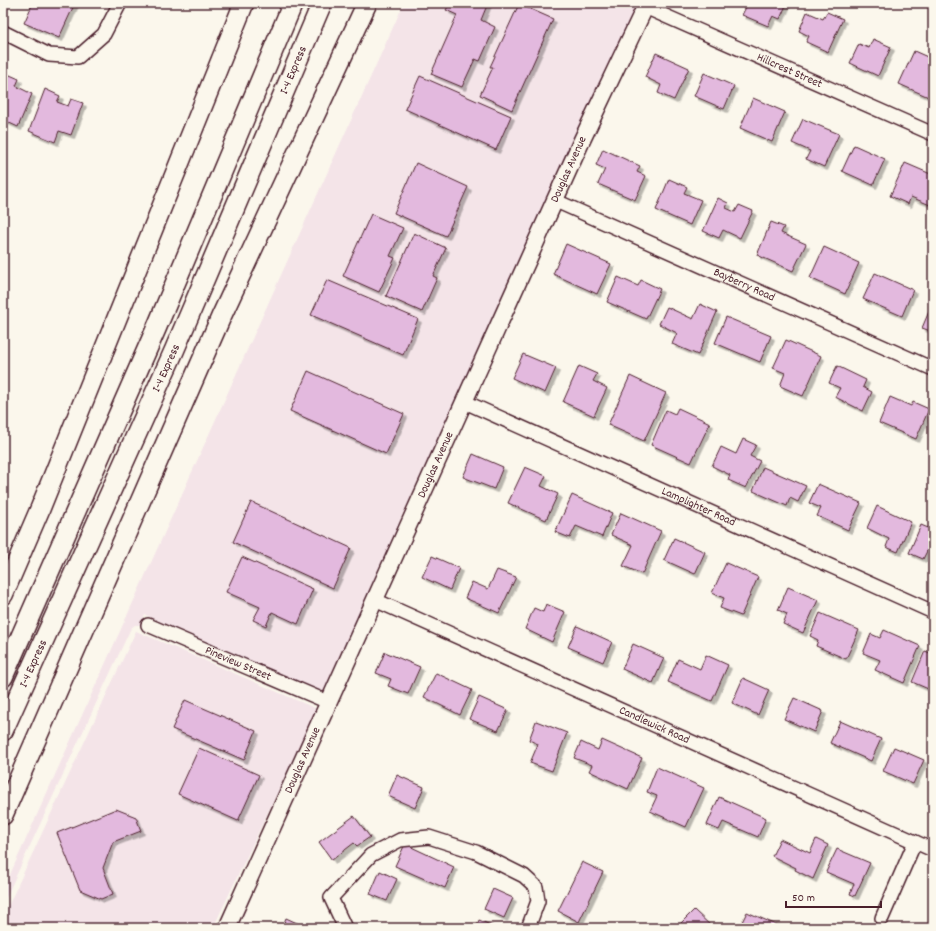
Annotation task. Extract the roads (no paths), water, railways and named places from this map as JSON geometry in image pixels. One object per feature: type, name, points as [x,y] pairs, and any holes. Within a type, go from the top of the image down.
[{"type":"highway","points":[[3,595],[40,509],[244,3]]},
{"type":"highway","name":"I-4 Express","points":[[3,677],[152,336],[293,3]]},
{"type":"highway","name":"I-4 Express","points":[[3,731],[174,351],[322,3]]},
{"type":"highway","points":[[3,815],[221,317],[367,3]]},
{"type":"main road","name":"Douglas Avenue","points":[[227,928],[556,201],[582,140],[646,5]]},
{"type":"street","points":[[3,32],[49,55],[78,57],[104,34],[120,3]]},
{"type":"street","name":"Hillcrest Street","points":[[646,5],[933,134]]},
{"type":"street","name":"Bayberry Road","points":[[556,201],[933,369]]},
{"type":"street","name":"Lamplighter Road","points":[[465,402],[933,612]]},
{"type":"street","name":"Candlewick Road","points":[[375,600],[933,850]]},
{"type":"street","name":"Pineview Street","points":[[148,624],[328,702]]},
{"type":"street","points":[[345,928],[331,898],[371,855],[400,840],[429,837],[476,852],[524,876],[536,887],[538,901],[528,928]]},
{"type":"street","points":[[882,918],[915,842]]}]
